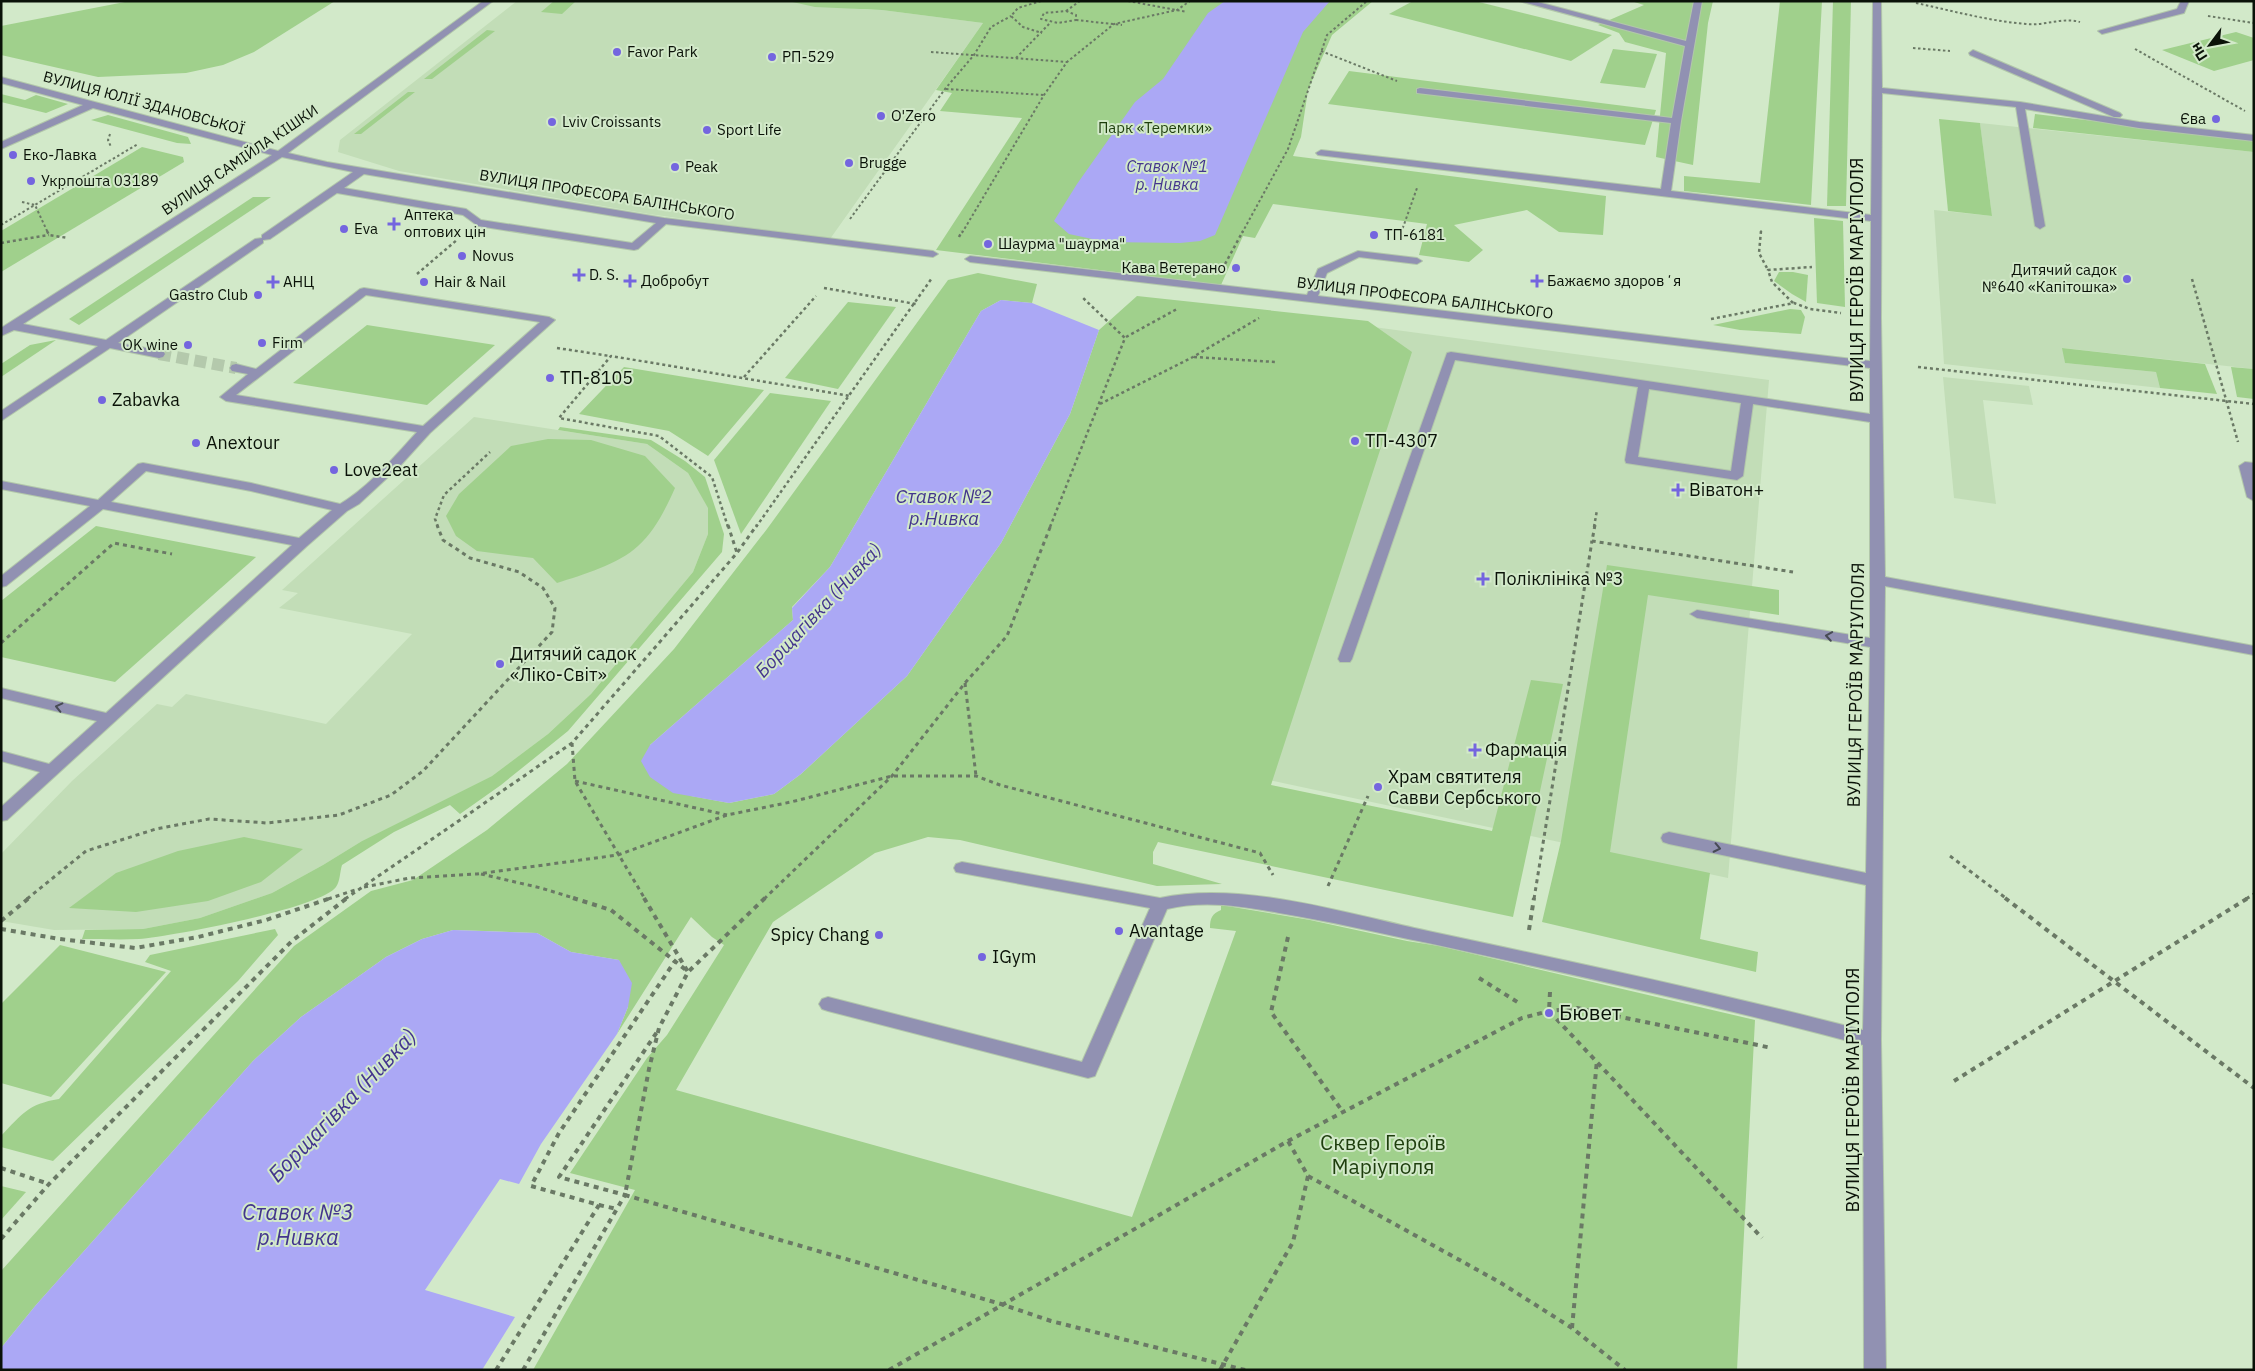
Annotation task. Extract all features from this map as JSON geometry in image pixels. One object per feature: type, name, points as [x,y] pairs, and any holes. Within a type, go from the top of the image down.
[{"type":"street","name":"ВУЛИЦЯ САМІЙЛА КІШКИ","points":[[1,333],[279,155],[489,1]]},
{"type":"street","points":[[1522,1],[1689,44]]},
{"type":"street","points":[[1666,193],[1676,120],[1698,1]]},
{"type":"street","name":"ВУЛИЦЯ ГЕРОЇВ МАРІУПОЛЯ","points":[[1875,1370],[1872,1040],[1878,580],[1876,419],[1877,1]]},
{"type":"street","points":[[2102,31],[2181,11],[2185,1]]},
{"type":"street","points":[[1973,54],[2139,125]]},
{"type":"street","name":"ВУЛИЦЯ ЮЛІЇ ЗДАНОВСЬКОЇ","points":[[1,80],[279,155]]},
{"type":"street","points":[[1878,90],[2020,106],[2139,125],[2254,138]]},
{"type":"street","points":[[1420,91],[1676,120]]},
{"type":"street","points":[[1,146],[93,104]]},
{"type":"street","points":[[2020,106],[2040,226]]},
{"type":"street","points":[[1321,153],[1876,219]]},
{"type":"street","name":"ВУЛИЦЯ ПРОФЕСОРА БАЛІНСЬКОГО","points":[[279,155],[362,171],[664,221],[832,244],[933,254]]},
{"type":"street","points":[[1,417],[362,171]]},
{"type":"street","points":[[336,190],[466,212],[478,223],[634,247],[664,221]]},
{"type":"street","points":[[1311,300],[1322,271],[1358,254],[1417,261]]},
{"type":"street","name":"ВУЛИЦЯ ПРОФЕСОРА БАЛІНСЬКОГО","points":[[970,259],[1876,365]]},
{"type":"street","points":[[1,816],[302,543],[342,508],[354,501],[395,463],[426,430],[549,320],[364,291],[226,397],[426,430]]},
{"type":"street","points":[[13,326],[159,354]]},
{"type":"street","points":[[1345,659],[1451,356],[1876,419]]},
{"type":"street","points":[[236,368],[258,372]]},
{"type":"street","points":[[1644,385],[1631,460],[1737,476],[1747,400]]},
{"type":"street","points":[[2250,466],[2254,497]]},
{"type":"street","points":[[1,583],[101,504],[143,467],[251,487],[342,508]]},
{"type":"street","points":[[1,485],[302,543]]},
{"type":"street","points":[[1878,580],[2254,651]]},
{"type":"street","points":[[1697,614],[1877,644]]},
{"type":"street","points":[[1,693],[107,718]]},
{"type":"street","points":[[1,756],[51,770]]},
{"type":"street","points":[[1669,838],[1874,881]]},
{"type":"street","points":[[962,868],[1160,904],[1184,898],[1221,897],[1316,912],[1774,1013],[1872,1040]]},
{"type":"street","points":[[828,1004],[1088,1071],[1160,904]]},
{"type":"path","points":[[832,244],[945,89],[974,55],[991,27],[1011,16],[1018,8],[1020,1]]},
{"type":"path","points":[[1018,8],[1041,1]]},
{"type":"path","points":[[1066,11],[1080,1]]},
{"type":"path","points":[[1128,1],[1187,12]]},
{"type":"path","points":[[956,241],[1044,95],[1067,62],[1114,24],[1178,10],[1190,1]]},
{"type":"path","points":[[1245,1370],[1224,1363],[1168,1352],[1051,1321],[1001,1304],[559,1177],[659,1028],[688,972],[892,776],[964,683],[1007,636],[1125,338],[1213,288],[1288,149],[1327,34],[1367,1]]},
{"type":"path","points":[[1076,20],[1076,14],[1066,11],[1044,13],[1041,19],[1050,23],[1064,24],[1076,20],[1122,25]]},
{"type":"path","points":[[2181,11],[2254,23]]},
{"type":"path","points":[[1011,16],[1023,27],[1042,33]]},
{"type":"path","points":[[1016,58],[1050,23]]},
{"type":"path","points":[[1913,48],[1973,54]]},
{"type":"path","points":[[1321,51],[1420,91]]},
{"type":"path","points":[[931,52],[1067,62]]},
{"type":"path","points":[[945,89],[1044,95]]},
{"type":"path","points":[[110,134],[108,140],[110,148]]},
{"type":"path","points":[[1,225],[141,142]]},
{"type":"path","points":[[1390,258],[1426,165]]},
{"type":"path","points":[[22,202],[35,205]]},
{"type":"path","points":[[35,205],[50,235]]},
{"type":"path","points":[[1,243],[50,235],[68,238]]},
{"type":"path","points":[[413,277],[447,250]]},
{"type":"path","points":[[1812,267],[1768,270],[1772,282],[1794,303],[1840,313]]},
{"type":"path","points":[[1,1239],[49,1184],[292,941],[361,888],[572,743],[737,553],[916,304],[936,272]]},
{"type":"path","points":[[2192,279],[2226,401],[2250,466]]},
{"type":"path","points":[[824,288],[916,304]]},
{"type":"path","points":[[1079,294],[1125,338]]},
{"type":"path","points":[[744,378],[816,296]]},
{"type":"path","points":[[1099,404],[1193,357],[1294,298]]},
{"type":"path","points":[[1709,319],[1794,303]]},
{"type":"path","points":[[555,350],[558,347],[850,396]]},
{"type":"path","points":[[611,356],[559,418],[659,436],[712,477],[737,553]]},
{"type":"path","points":[[1193,357],[1275,362]]},
{"type":"path","points":[[1918,367],[2254,404]]},
{"type":"path","points":[[1,920],[86,851],[156,828],[209,819],[267,823],[339,815],[391,795],[423,771],[552,632],[555,608],[543,588],[519,572],[470,558],[443,540],[436,518],[444,495],[490,452]]},
{"type":"path","points":[[1524,957],[1597,510]]},
{"type":"path","points":[[1592,541],[1793,572]]},
{"type":"path","points":[[1,643],[114,544],[172,554]]},
{"type":"path","points":[[964,683],[976,776]]},
{"type":"path","points":[[572,743],[575,780],[688,972]]},
{"type":"path","points":[[1,928],[60,939],[135,948],[198,937],[266,920],[361,888],[410,878],[477,874],[618,855],[727,815],[791,802],[892,776],[976,776],[1000,785],[1260,853],[1294,908],[1271,1012],[1343,1112]]},
{"type":"path","points":[[575,780],[727,815]]},
{"type":"path","points":[[1316,912],[1368,796]]},
{"type":"path","points":[[1950,856],[2254,1088]]},
{"type":"path","points":[[477,874],[541,888],[611,910],[688,972]]},
{"type":"path","points":[[1954,1081],[2254,894]]},
{"type":"path","points":[[617,1209],[531,1186],[559,1133],[675,961]]},
{"type":"path","points":[[1550,964],[1549,1011],[1762,1238]]},
{"type":"path","points":[[890,1370],[1001,1304],[1288,1141],[1522,1018],[1549,1011],[1578,1008],[1772,1048]]},
{"type":"path","points":[[523,1370],[625,1195],[649,1069],[659,1028]]},
{"type":"path","points":[[1572,1328],[1597,1060]]},
{"type":"path","points":[[1288,1141],[1308,1176],[1501,1283],[1572,1328],[1625,1370]]},
{"type":"path","points":[[1,1168],[49,1184]]},
{"type":"path","points":[[1220,1370],[1293,1242],[1308,1176]]},
{"type":"path","points":[[496,1370],[599,1205]]},
{"type":"shaded area","points":[[517,1],[788,1],[882,10],[983,23],[830,239],[649,214],[399,171],[338,152],[340,140]]},
{"type":"shaded area","name":"Дитячий садок №640 «Капітошка»","points":[[1980,123],[2254,152],[2254,369],[2063,348],[2065,363],[2156,372],[2160,388],[1944,364],[1934,210],[1992,216]]},
{"type":"shaded area","name":"Поліклініка №3","points":[[1314,319],[1769,380],[1728,878],[1147,754]]},
{"type":"shaded area","points":[[1943,377],[2029,386],[2033,405],[1983,400],[1996,504],[1954,498]]},
{"type":"shaded area","name":"Дитячий садок «Ліко-Світ»","points":[[474,417],[647,444],[688,473],[708,507],[708,534],[693,572],[591,694],[548,734],[492,776],[362,841],[272,893],[200,918],[143,929],[54,930],[1,921],[1,854],[72,781],[157,704],[172,707],[186,694],[326,724],[412,634],[279,608],[298,593],[282,590]]},
{"type":"green space","points":[[130,1],[335,1],[254,52],[223,65],[186,73],[98,77],[1,55],[1,26]]},
{"type":"green space","points":[[554,1],[576,1],[562,14],[541,12]]},
{"type":"green space","name":"Парк «Теремки»","points":[[788,1],[1373,1],[1332,35],[1308,90],[1301,137],[1293,156],[1606,196],[1603,235],[1559,232],[1527,210],[1454,225],[1483,250],[1469,262],[1419,255],[1427,224],[1273,204],[1255,238],[1243,236],[1221,285],[936,250],[1022,118],[940,111],[952,93],[936,90],[983,23],[882,10],[815,7]]},
{"type":"green space","points":[[1413,1],[1475,1],[1612,35],[1571,61],[1389,14]]},
{"type":"green space","points":[[1631,1],[1713,1],[1708,23],[1693,165],[1656,157],[1666,53],[1625,42],[1619,33],[1598,25],[1644,5]]},
{"type":"green space","points":[[1780,1],[1822,1],[1811,205],[1684,191],[1684,176],[1760,183]]},
{"type":"green space","points":[[1833,1],[1851,1],[1846,206],[1827,206]]},
{"type":"green space","points":[[487,30],[495,31],[432,79],[424,79]]},
{"type":"green space","points":[[2236,32],[2254,38],[2254,60],[2214,71],[2162,50]]},
{"type":"green space","points":[[1613,49],[1657,54],[1645,88],[1600,83]]},
{"type":"green space","points":[[1349,71],[1656,110],[1645,145],[1328,104]]},
{"type":"green space","points":[[408,92],[415,92],[361,134],[354,134]]},
{"type":"green space","points":[[1,94],[25,100],[36,95],[68,104],[46,113],[1,102]]},
{"type":"green space","points":[[2035,114],[2254,140],[2254,152],[2033,128]]},
{"type":"green space","points":[[108,115],[188,137],[191,144],[177,143],[91,120]]},
{"type":"green space","points":[[1939,119],[1980,123],[1992,216],[1948,211]]},
{"type":"green space","points":[[142,147],[183,157],[184,162],[1,272],[1,231]]},
{"type":"green space","points":[[253,197],[271,197],[79,325],[69,319]]},
{"type":"green space","points":[[1814,218],[1843,221],[1845,307],[1817,303]]},
{"type":"green space","points":[[1779,272],[1808,275],[1806,302],[1774,281]]},
{"type":"green space","name":"Сквер Героїв Маріуполя","points":[[978,273],[1037,284],[1032,303],[1001,300],[981,311],[830,567],[792,607],[793,620],[650,745],[691,796],[729,803],[774,794],[801,774],[907,676],[1001,543],[1070,414],[1099,330],[1137,296],[1368,321],[1412,352],[1271,785],[1492,831],[1531,680],[1563,684],[1513,917],[1158,842],[1153,852],[1153,864],[1222,884],[1157,886],[960,840],[928,837],[875,853],[773,922],[676,1090],[1132,1217],[1236,931],[1210,928],[1212,917],[1221,910],[1221,905],[1310,920],[1439,946],[1755,1020],[1737,1370],[533,1370],[635,1190],[570,1173],[647,1058],[667,1035],[724,945],[712,937],[691,917],[617,1034],[628,1007],[619,960],[571,952],[537,933],[453,930],[422,939],[386,957],[301,1017],[253,1061],[36,1305],[1,1348],[1,1271],[294,946],[371,891],[413,880],[487,830],[567,764],[674,649],[767,529],[948,280]]},
{"type":"green space","points":[[848,302],[896,307],[838,389],[785,378]]},
{"type":"green space","points":[[1790,309],[1801,310],[1805,317],[1801,334],[1740,330],[1713,325]]},
{"type":"green space","points":[[367,325],[495,345],[427,405],[293,383]]},
{"type":"green space","points":[[56,340],[1,377],[1,364],[30,345]]},
{"type":"green space","points":[[2062,348],[2205,364],[2217,394],[2160,388],[2156,372],[2065,363]]},
{"type":"green space","points":[[624,367],[764,390],[708,456],[669,431],[579,414]]},
{"type":"green space","points":[[2231,367],[2254,369],[2254,399],[2237,397]]},
{"type":"green space","points":[[770,393],[831,401],[741,534],[714,460]]},
{"type":"green space","points":[[560,427],[651,440],[685,461],[705,477],[724,534],[722,552],[568,731],[501,785],[460,814],[450,805],[394,832],[342,865],[336,887],[324,895],[303,904],[243,920],[155,937],[139,939],[82,939],[85,930],[143,929],[200,918],[272,893],[362,841],[492,776],[548,734],[591,694],[693,572],[708,534],[708,508],[688,473],[647,444],[558,430]]},
{"type":"green space","points":[[548,439],[591,440],[645,456],[675,488],[655,526],[638,546],[621,558],[600,568],[557,583],[533,558],[477,551],[456,536],[446,516],[459,494],[511,446]]},
{"type":"green space","points":[[96,526],[256,557],[115,682],[1,657],[1,601]]},
{"type":"green space","points":[[1607,565],[1779,590],[1779,615],[1648,595],[1610,852],[1710,873],[1700,939],[1758,952],[1756,972],[1542,922],[1561,841]]},
{"type":"green space","points":[[244,837],[303,849],[261,882],[208,901],[136,912],[69,908],[116,873],[178,851]]},
{"type":"green space","points":[[275,929],[278,935],[238,981],[53,1161],[1,1147],[1,1136],[26,1111],[48,1101],[59,1099],[171,971],[145,962],[150,955]]},
{"type":"green space","points":[[60,945],[166,972],[51,1097],[1,1083],[1,1004]]},
{"type":"green space","points":[[1,1186],[26,1192],[1,1220]]},
{"type":"water","name":"Ставок №1 р. Нивка","points":[[1225,1],[1330,1],[1303,32],[1215,235],[1200,241],[1180,243],[1106,242],[1069,234],[1054,221],[1077,184],[1135,102],[1163,79],[1208,13]]},
{"type":"water","name":"Ставок №2 р.Нивка","points":[[1001,300],[1032,303],[1099,330],[1070,414],[1001,543],[907,676],[801,774],[774,794],[729,803],[673,793],[650,777],[641,761],[650,745],[793,620],[792,608],[830,567],[981,311]]},
{"type":"water","name":"Ставок №3 р.Нивка","points":[[453,930],[537,933],[571,952],[619,960],[632,983],[628,1007],[617,1034],[541,1144],[519,1184],[500,1179],[425,1290],[515,1317],[482,1370],[1,1370],[1,1348],[36,1305],[253,1061],[301,1017],[386,957],[422,939]]},
{"type":"tunnel","points":[[159,354],[236,368]]},
{"type":"place","name":"Favor Park","points":[[617,52]]},
{"type":"place","name":"РП-529","points":[[772,57]]},
{"type":"place","name":"O'Zero","points":[[881,116]]},
{"type":"place","name":"Єва","points":[[2216,119]]},
{"type":"place","name":"Lviv Croissants","points":[[552,122]]},
{"type":"place","name":"Sport Life","points":[[707,130]]},
{"type":"place","name":"Еко-Лавка","points":[[13,155]]},
{"type":"place","name":"Brugge","points":[[849,163]]},
{"type":"place","name":"Peak","points":[[675,167]]},
{"type":"place","name":"Укрпошта 03189","points":[[31,181]]},
{"type":"place","name":"Аптека оптових цін","points":[[394,224]]},
{"type":"place","name":"Eva","points":[[344,229]]},
{"type":"place","name":"ТП-6181","points":[[1374,235]]},
{"type":"place","name":"Шаурма \"шаурма\"","points":[[988,244]]},
{"type":"place","name":"Novus","points":[[462,256]]},
{"type":"place","name":"Кава Ветерано","points":[[1236,268]]},
{"type":"place","name":"D. S.","points":[[579,275]]},
{"type":"place","name":"Дитячий садок №640 «Капітошка»","points":[[2127,279]]},
{"type":"place","name":"Добробут","points":[[630,281]]},
{"type":"place","name":"Бажаємо здоровʼя","points":[[1537,281]]},
{"type":"place","name":"АНЦ","points":[[273,282]]},
{"type":"place","name":"Hair & Nail","points":[[424,282]]},
{"type":"place","name":"Gastro Club","points":[[258,295]]},
{"type":"place","name":"Firm","points":[[262,343]]},
{"type":"place","name":"OK wine","points":[[188,345]]},
{"type":"place","name":"ТП-8105","points":[[550,378]]},
{"type":"place","name":"Zabavka","points":[[102,400]]},
{"type":"place","name":"ТП-4307","points":[[1355,441]]},
{"type":"place","name":"Anextour","points":[[196,443]]},
{"type":"place","name":"Love2eat","points":[[334,470]]},
{"type":"place","name":"Віватон+","points":[[1678,490]]},
{"type":"place","name":"Поліклініка №3","points":[[1483,579]]},
{"type":"place","name":"Дитячий садок «Ліко-Світ»","points":[[500,664]]},
{"type":"place","name":"Фармація","points":[[1475,750]]},
{"type":"place","name":"Храм святителя Савви Сербського","points":[[1378,787]]},
{"type":"place","name":"Avantage","points":[[1119,931]]},
{"type":"place","name":"Spicy Chang","points":[[879,935]]},
{"type":"place","name":"IGym","points":[[982,957]]},
{"type":"place","name":"Бювет","points":[[1549,1013]]},
{"type":"water label","name":"Борщагівка (Нивка)","points":[[818,610]]},
{"type":"water label","name":"Борщагівка (Нивка)","points":[[342,1105]]}]
